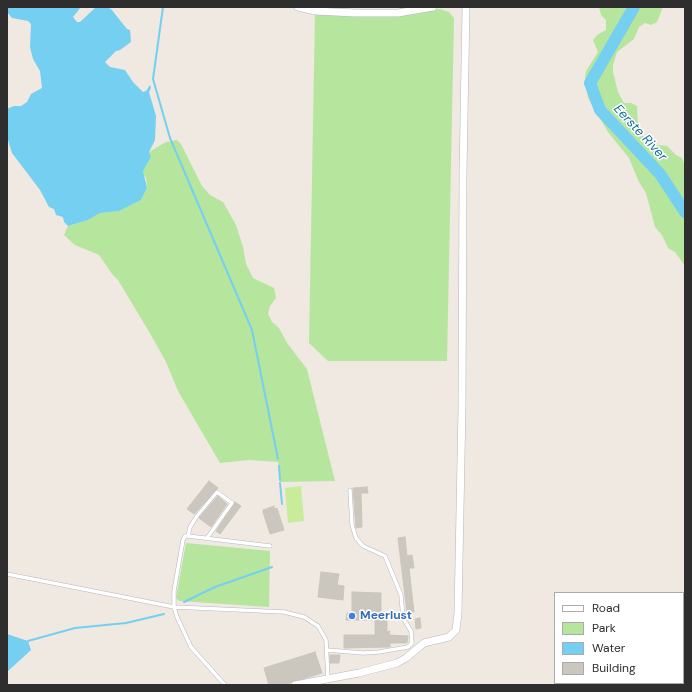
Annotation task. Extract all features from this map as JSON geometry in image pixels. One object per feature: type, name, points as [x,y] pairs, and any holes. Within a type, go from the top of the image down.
[{"type":"street","points":[[298,7],[315,11],[355,13],[398,12],[433,7]]},
{"type":"street","points":[[295,685],[359,673],[397,663],[406,658],[424,643],[449,637],[456,630],[458,613],[462,415],[462,182],[466,7]]},
{"type":"lane","points":[[327,650],[374,652],[408,647],[412,643],[411,631],[404,622],[401,595],[385,556],[363,546],[353,532],[350,490]]},
{"type":"lane","points":[[207,538],[232,503],[217,492],[197,516],[190,527],[188,536],[184,538],[178,564],[174,592],[174,607],[184,636],[191,647],[225,685]]},
{"type":"lane","points":[[188,536],[270,546]]},
{"type":"lane","points":[[7,574],[174,607],[284,612],[304,617],[314,623],[321,630],[326,640],[328,678]]},
{"type":"green space","points":[[599,7],[663,7],[657,22],[651,25],[645,23],[639,27],[634,39],[617,52],[613,65],[613,72],[618,92],[624,103],[631,103],[637,106],[638,127],[647,144],[667,146],[676,155],[682,158],[685,167],[685,266],[675,252],[668,248],[662,235],[655,227],[646,193],[639,182],[629,158],[608,132],[588,98],[585,77],[586,71],[598,52],[593,40],[597,35],[606,30],[606,20],[601,15]]},
{"type":"green space","points":[[440,9],[449,12],[454,18],[447,361],[328,361],[309,343],[315,14]]},
{"type":"green space","points":[[177,140],[181,144],[202,186],[210,195],[223,202],[236,225],[243,247],[246,264],[253,278],[274,288],[276,298],[270,306],[268,314],[272,322],[279,328],[287,343],[307,369],[335,481],[280,482],[278,462],[249,460],[220,463],[178,391],[166,362],[151,335],[118,280],[99,255],[75,245],[64,235],[68,226],[88,220],[100,213],[119,211],[141,200],[147,188],[146,178],[142,172],[151,157],[149,152],[166,142]]},
{"type":"green space","points":[[301,486],[304,521],[288,523],[285,488]]},
{"type":"green space","points":[[186,543],[270,551],[269,607],[179,601],[176,598]]},
{"type":"green space","points":[[590,684],[676,684],[674,685],[588,685]]},
{"type":"water","points":[[7,7],[81,7],[73,17],[77,22],[80,22],[96,7],[107,7],[111,9],[127,29],[130,30],[131,42],[120,50],[116,51],[105,62],[110,67],[125,70],[133,82],[143,92],[146,91],[150,85],[151,88],[149,92],[156,116],[155,140],[149,152],[151,157],[143,171],[147,188],[141,200],[119,211],[100,213],[88,220],[68,226],[64,222],[63,217],[56,215],[54,209],[49,207],[40,190],[12,153],[7,137],[7,109],[14,106],[21,106],[27,102],[31,94],[42,88],[40,71],[33,59],[30,47],[31,24],[28,21],[12,18],[7,12]]},
{"type":"water","points":[[7,634],[28,641],[31,650],[7,672]]},
{"type":"building","points":[[209,481],[218,488],[194,514],[187,509]]},
{"type":"building","points":[[367,487],[368,493],[361,493],[362,527],[356,528],[353,488]]},
{"type":"building","points":[[218,496],[227,504],[211,527],[199,518]]},
{"type":"building","points":[[235,502],[241,506],[220,534],[216,531]]},
{"type":"building","points":[[274,506],[274,509],[277,508],[284,530],[270,534],[263,510]]},
{"type":"building","points":[[405,537],[407,556],[412,555],[414,568],[409,568],[414,612],[407,613],[398,538]]},
{"type":"building","points":[[321,572],[339,574],[337,585],[344,586],[343,600],[318,597]]},
{"type":"building","points":[[352,592],[381,593],[381,613],[387,613],[387,632],[390,631],[389,635],[408,636],[407,643],[390,643],[390,647],[344,648],[344,635],[375,635],[375,620],[346,620],[347,613],[352,613]]},
{"type":"building","points":[[420,618],[421,628],[416,629],[415,619]]},
{"type":"building","points":[[315,652],[322,673],[283,685],[269,685],[264,668]]},
{"type":"building","points":[[330,655],[340,655],[339,663],[330,663]]},
{"type":"waterway","points":[[163,7],[153,79],[170,138],[252,330],[278,459]]},
{"type":"waterway","name":"Eerste River","points":[[634,7],[590,83],[600,110],[660,174],[685,212]]},
{"type":"waterway","points":[[279,466],[280,480]]},
{"type":"waterway","points":[[280,483],[282,504]]},
{"type":"waterway","points":[[184,602],[215,587],[272,567]]},
{"type":"waterway","points":[[28,641],[75,628],[126,623],[164,614]]},
{"type":"waterway","name":"Eerste River","points":[[626,685],[630,684]]},
{"type":"place","name":"Meerlust","points":[[352,616]]}]
